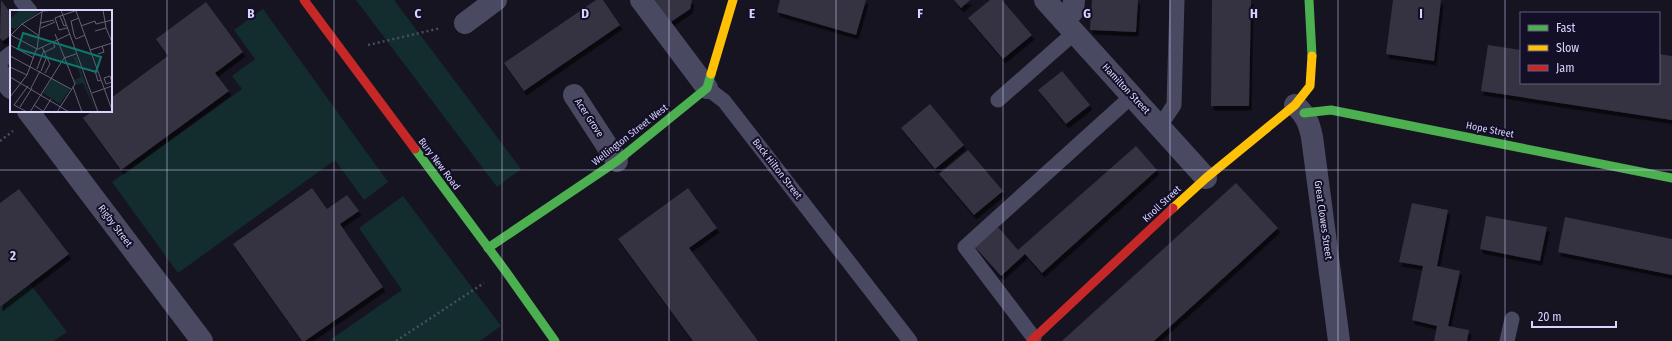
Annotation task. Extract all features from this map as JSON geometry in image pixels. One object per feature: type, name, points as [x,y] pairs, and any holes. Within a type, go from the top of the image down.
[{"type":"main road","name":"Bury New Road","points":[[304,0],[504,269],[550,339]]},
{"type":"main road","points":[[707,88],[733,0]]},
{"type":"main road","name":"Knoll Street","points":[[1032,340],[1206,178],[1299,109],[1303,96],[1310,86],[1312,67],[1309,0]]},
{"type":"main road","name":"Wellington Street West","points":[[488,248],[617,161],[707,88]]},
{"type":"main road","name":"Hope Street","points":[[1299,109],[1331,110],[1672,178]]},
{"type":"street","points":[[465,23],[496,0]]},
{"type":"street","name":"Back Hilton Street","points":[[641,0],[707,88]]},
{"type":"street","name":"Hamilton Street","points":[[1045,0],[1206,178]]},
{"type":"street","points":[[1069,27],[1074,0]]},
{"type":"street","points":[[0,74],[10,87]]},
{"type":"street","name":"Acer Grove","points":[[574,95],[617,161]]},
{"type":"street","name":"Great Clowes Street","points":[[1299,109],[1309,124],[1312,138],[1339,341]]},
{"type":"street","name":"Rigby Street","points":[[29,112],[202,341]]},
{"type":"lane","points":[[21,0],[29,10]]},
{"type":"lane","points":[[1160,126],[1174,105],[1177,0]]},
{"type":"lane","points":[[998,100],[1069,27]]},
{"type":"lane","points":[[0,62],[10,54]]},
{"type":"lane","name":"Back Hilton Street","points":[[707,88],[724,101],[910,341]]},
{"type":"lane","points":[[1032,340],[965,247],[1132,96]]},
{"type":"lane","points":[[1507,341],[1512,319]]},
{"type":"path","points":[[341,51],[465,23]]},
{"type":"path","points":[[396,341],[504,269]]},
{"type":"green space","points":[[356,0],[394,0],[521,169],[497,187]]},
{"type":"green space","points":[[263,9],[388,182],[364,200],[335,160],[178,273],[112,182],[242,89],[232,76],[255,59],[234,30]]},
{"type":"green space","points":[[403,196],[501,326],[480,341],[330,340],[402,290],[359,228]]},
{"type":"green space","points":[[30,284],[67,332],[54,341],[0,341],[0,307]]},
{"type":"building","points":[[1,0],[10,13],[10,36],[3,41],[0,38]]},
{"type":"building","points":[[596,0],[603,0],[620,25],[524,91],[504,63]]},
{"type":"building","points":[[655,0],[692,0],[690,9],[671,22]]},
{"type":"building","points":[[780,0],[866,0],[856,35],[777,12]]},
{"type":"building","points":[[954,0],[970,0],[961,8]]},
{"type":"building","points":[[990,0],[1002,0],[1032,35],[1003,59],[968,18]]},
{"type":"building","points":[[1092,0],[1138,0],[1136,32],[1090,30]]},
{"type":"building","points":[[1212,0],[1251,0],[1249,106],[1211,106]]},
{"type":"building","points":[[1393,0],[1441,0],[1434,61],[1386,54]]},
{"type":"building","points":[[206,2],[243,52],[215,73],[229,91],[121,170],[83,118],[92,112],[112,112],[112,97],[168,56],[156,39]]},
{"type":"building","points":[[1488,45],[1520,50],[1520,84],[1660,84],[1660,54],[1672,56],[1672,120],[1481,91]]},
{"type":"building","points":[[1062,71],[1090,105],[1066,124],[1038,90]]},
{"type":"building","points":[[930,104],[964,145],[935,169],[901,128]]},
{"type":"building","points":[[1136,146],[1157,170],[1042,273],[1025,254],[1001,276],[975,247],[998,227],[1018,250]]},
{"type":"building","points":[[968,150],[1003,191],[974,215],[939,174]]},
{"type":"building","points":[[1236,183],[1278,228],[1240,263],[1154,341],[1062,341]]},
{"type":"building","points":[[312,188],[327,209],[347,195],[359,211],[340,224],[383,287],[305,341],[302,341],[233,244]]},
{"type":"building","points":[[688,188],[717,228],[689,248],[758,341],[693,341],[618,239]]},
{"type":"building","points":[[19,189],[69,254],[0,307],[0,203]]},
{"type":"building","points":[[1412,203],[1448,210],[1437,266],[1460,271],[1448,326],[1469,330],[1467,341],[1434,341],[1437,326],[1412,320],[1423,266],[1399,262]]},
{"type":"building","points":[[1486,216],[1547,227],[1540,261],[1480,249]]},
{"type":"building","points":[[1565,217],[1672,239],[1672,275],[1558,252]]},
{"type":"traffic: fast","points":[[1309,0],[1312,56]]},
{"type":"traffic: fast","points":[[488,248],[617,161],[707,88],[711,74]]},
{"type":"traffic: fast","points":[[1304,113],[1331,110],[1672,178]]},
{"type":"traffic: fast","points":[[415,149],[504,269],[555,341]]},
{"type":"traffic: slow","points":[[711,74],[733,0]]},
{"type":"traffic: slow","points":[[1173,208],[1206,178],[1295,105],[1310,86],[1312,56]]},
{"type":"traffic: jam","points":[[304,0],[415,149]]},
{"type":"traffic: jam","points":[[1031,341],[1173,208]]}]
